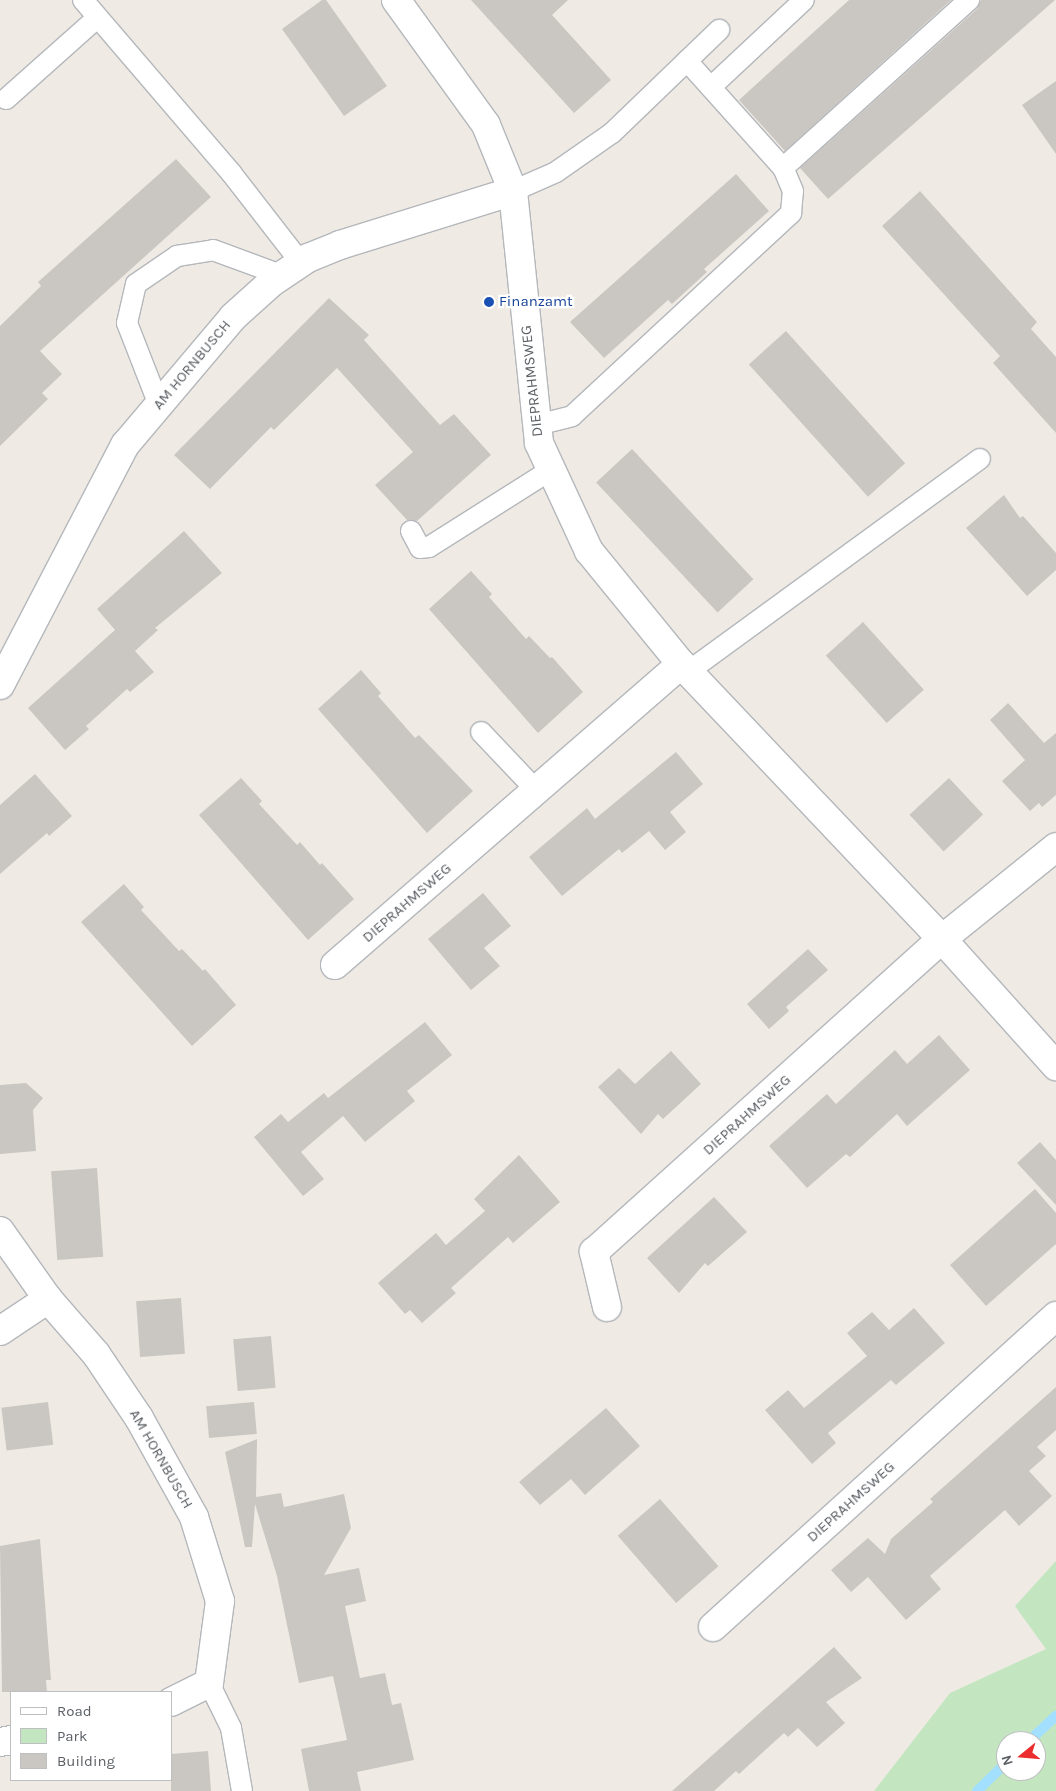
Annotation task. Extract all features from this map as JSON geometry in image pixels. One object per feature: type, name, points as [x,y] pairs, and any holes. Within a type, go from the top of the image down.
[{"type":"street","name":"DIEPRAHMSWEG","points":[[396,0],[486,125],[513,191],[539,443],[589,551],[685,667],[942,939],[1056,1066]]},
{"type":"street","name":"AM HORNBUSCH","points":[[0,685],[125,445],[233,317],[291,269],[340,245],[513,191]]},
{"type":"street","name":"DIEPRAHMSWEG","points":[[335,965],[536,790],[685,667]]},
{"type":"street","name":"DIEPRAHMSWEG","points":[[607,1308],[594,1252],[942,939],[1056,847]]},
{"type":"street","name":"AM HORNBUSCH","points":[[0,1231],[48,1299],[96,1354],[134,1410],[194,1517],[220,1602],[209,1683]]},
{"type":"street","points":[[0,1331],[48,1299]]},
{"type":"street","name":"DIEPRAHMSWEG","points":[[713,1627],[1056,1316]]},
{"type":"street","points":[[172,1702],[209,1683]]},
{"type":"lane","points":[[84,0],[97,18],[232,174],[291,269]]},
{"type":"lane","points":[[710,88],[804,0]]},
{"type":"lane","points":[[783,168],[969,0]]},
{"type":"lane","points":[[6,99],[97,18]]},
{"type":"lane","points":[[513,191],[556,172],[612,133],[719,30]]},
{"type":"lane","points":[[537,425],[572,416],[791,213],[793,191],[783,168],[687,61]]},
{"type":"lane","points":[[158,405],[127,322],[136,284],[177,256],[213,250],[291,269]]},
{"type":"lane","points":[[685,667],[980,459]]},
{"type":"lane","points":[[411,531],[420,548],[429,548],[551,470]]},
{"type":"lane","points":[[481,732],[536,790]]},
{"type":"lane","points":[[209,1683],[231,1728],[242,1791]]},
{"type":"green space","points":[[1056,1561],[1056,1791],[874,1791],[950,1693],[1046,1649],[1015,1606]]},
{"type":"building","points":[[322,0],[326,0],[387,86],[344,116],[282,29]]},
{"type":"building","points":[[471,0],[568,0],[552,15],[611,80],[574,113]]},
{"type":"building","points":[[849,0],[951,0],[785,151],[739,100]]},
{"type":"building","points":[[981,0],[1055,0],[828,199],[800,168],[977,9]]},
{"type":"building","points":[[1056,81],[1056,154],[1022,105]]},
{"type":"building","points":[[176,159],[211,197],[40,351],[62,374],[42,393],[48,399],[0,446],[0,326],[41,286],[38,282]]},
{"type":"building","points":[[736,174],[769,211],[704,269],[707,272],[672,304],[668,300],[604,358],[570,322]]},
{"type":"building","points":[[920,191],[1037,322],[1031,329],[1056,357],[1056,433],[993,363],[1000,356],[882,226]]},
{"type":"building","points":[[329,298],[369,335],[364,340],[440,425],[454,414],[491,455],[417,521],[407,520],[375,485],[413,452],[337,368],[274,430],[271,427],[210,489],[174,455]]},
{"type":"building","points":[[786,331],[905,463],[868,497],[749,364]]},
{"type":"building","points":[[632,449],[753,579],[718,613],[596,482]]},
{"type":"building","points":[[1004,495],[1020,518],[1023,516],[1056,553],[1056,570],[1027,596],[966,528]]},
{"type":"building","points":[[184,531],[222,573],[155,628],[158,630],[135,651],[154,672],[130,692],[127,689],[86,726],[89,729],[65,750],[28,708],[115,630],[97,609]]},
{"type":"building","points":[[471,571],[492,594],[489,597],[526,639],[529,636],[550,658],[552,657],[583,692],[538,733],[429,609]]},
{"type":"building","points":[[863,622],[924,690],[887,723],[826,655]]},
{"type":"building","points":[[361,670],[381,693],[378,696],[415,738],[419,735],[473,791],[427,833],[318,709]]},
{"type":"building","points":[[1008,703],[1044,743],[1056,733],[1056,795],[1042,807],[1039,803],[1030,811],[1002,781],[1025,760],[990,720]]},
{"type":"building","points":[[676,752],[703,784],[670,812],[686,832],[665,850],[649,831],[622,853],[619,849],[562,896],[529,857],[587,808],[595,819]]},
{"type":"building","points":[[35,774],[72,816],[49,836],[47,833],[0,874],[0,805]]},
{"type":"building","points":[[241,778],[262,801],[259,804],[297,845],[300,842],[320,865],[322,863],[354,899],[308,940],[199,815]]},
{"type":"building","points":[[949,778],[983,815],[944,851],[910,815]]},
{"type":"building","points":[[124,884],[144,907],[141,910],[179,951],[182,949],[203,971],[205,969],[236,1005],[192,1046],[81,922]]},
{"type":"building","points":[[483,893],[511,926],[484,948],[500,966],[471,990],[428,939]]},
{"type":"building","points":[[808,949],[828,970],[786,1007],[789,1011],[769,1029],[747,1004]]},
{"type":"building","points":[[425,1022],[452,1055],[407,1091],[415,1101],[365,1142],[343,1116],[301,1152],[324,1179],[303,1196],[254,1137],[281,1114],[288,1122],[324,1093],[335,1107],[328,1098]]},
{"type":"building","points":[[939,1035],[970,1070],[907,1126],[897,1114],[850,1157],[846,1154],[807,1188],[769,1146],[827,1094],[836,1104],[895,1050],[907,1064]]},
{"type":"building","points":[[671,1051],[701,1084],[663,1119],[658,1114],[641,1134],[598,1087],[619,1068],[635,1084]]},
{"type":"building","points":[[26,1083],[43,1098],[33,1110],[36,1151],[0,1154],[0,1085]]},
{"type":"building","points":[[1040,1142],[1056,1160],[1056,1205],[1017,1163]]},
{"type":"building","points":[[519,1155],[560,1202],[513,1243],[508,1237],[451,1288],[456,1293],[422,1323],[410,1310],[405,1314],[378,1283],[436,1233],[446,1245],[485,1211],[474,1199]]},
{"type":"building","points":[[97,1168],[103,1257],[57,1260],[51,1171]]},
{"type":"building","points":[[1035,1189],[1056,1213],[1056,1244],[986,1306],[950,1265]]},
{"type":"building","points":[[714,1197],[747,1232],[708,1266],[705,1263],[679,1293],[647,1258]]},
{"type":"building","points":[[181,1298],[185,1354],[140,1357],[136,1301]]},
{"type":"building","points":[[914,1308],[945,1343],[896,1385],[891,1380],[828,1433],[836,1443],[812,1464],[765,1410],[788,1390],[804,1408],[867,1356],[847,1333],[872,1312],[889,1330]]},
{"type":"building","points":[[271,1336],[276,1388],[238,1391],[233,1339]]},
{"type":"building","points":[[1056,1387],[1056,1430],[1037,1447],[1046,1456],[1029,1471],[1052,1496],[1019,1526],[1005,1510],[930,1576],[941,1589],[906,1620],[868,1577],[851,1592],[831,1570],[868,1538],[885,1554],[891,1539],[933,1502],[930,1499]]},
{"type":"building","points":[[48,1402],[53,1445],[7,1450],[1,1408]]},
{"type":"building","points":[[254,1402],[257,1434],[209,1438],[206,1406]]},
{"type":"building","points":[[606,1408],[640,1446],[585,1495],[571,1479],[540,1505],[519,1482]]},
{"type":"building","points":[[257,1439],[256,1497],[281,1493],[284,1507],[344,1494],[351,1528],[324,1575],[359,1568],[366,1601],[345,1606],[360,1678],[385,1673],[392,1705],[401,1703],[414,1760],[357,1772],[361,1791],[309,1791],[301,1749],[347,1740],[333,1676],[299,1683],[277,1576],[255,1504],[252,1547],[245,1547],[225,1452]]},
{"type":"building","points":[[660,1499],[718,1566],[676,1603],[618,1536]]},
{"type":"building","points":[[40,1539],[51,1680],[46,1680],[47,1691],[2,1692],[0,1546]]},
{"type":"building","points":[[834,1647],[862,1678],[826,1702],[845,1723],[817,1747],[798,1728],[788,1737],[784,1733],[739,1774],[736,1771],[714,1791],[672,1791]]},
{"type":"building","points":[[208,1751],[211,1791],[171,1791],[172,1754]]},
{"type":"waterway","points":[[1040,1731],[1056,1716]]},
{"type":"waterway","points":[[977,1791],[996,1773]]},
{"type":"place","name":"Finanzamt","points":[[489,302]]}]
